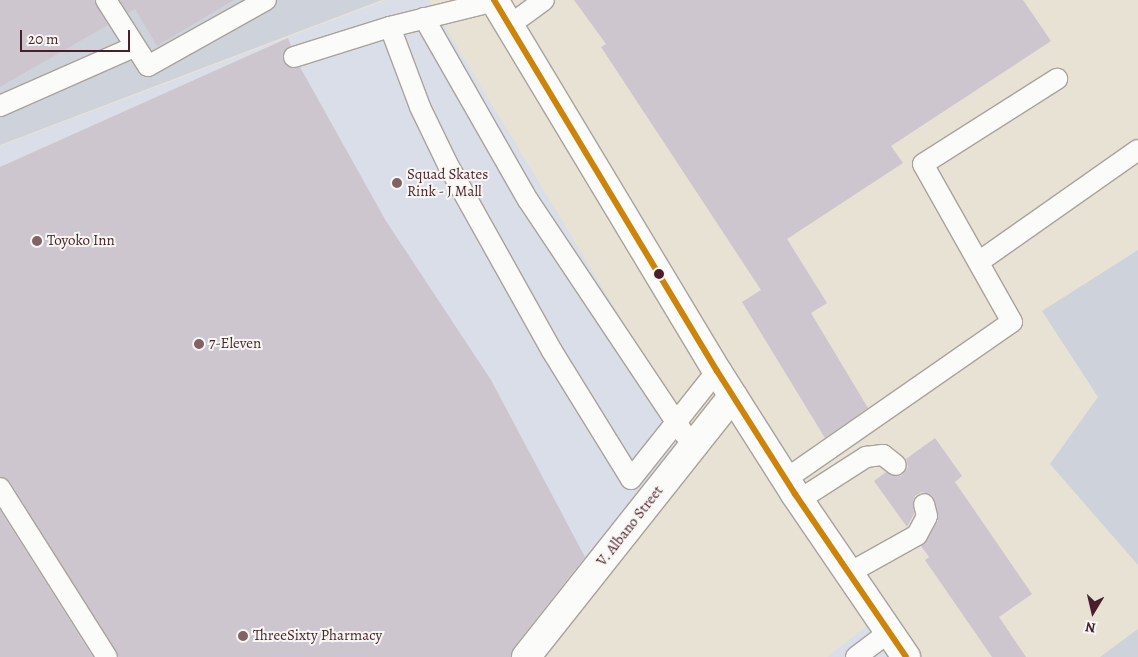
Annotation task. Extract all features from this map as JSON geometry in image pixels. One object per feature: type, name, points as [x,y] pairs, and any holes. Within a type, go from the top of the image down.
[{"type":"main road","points":[[495,1],[717,371],[792,489],[906,657]]},
{"type":"main road","name":"V. Albano Street","points":[[526,657],[733,396]]},
{"type":"lane","points":[[106,0],[134,47],[148,66],[266,0]]},
{"type":"lane","points":[[510,25],[544,0]]},
{"type":"lane","points":[[294,57],[390,27],[495,1]]},
{"type":"lane","points":[[424,18],[528,200],[692,447]]},
{"type":"lane","points":[[390,27],[420,107],[448,165],[552,350],[631,479],[717,371]]},
{"type":"lane","points":[[0,106],[134,47]]},
{"type":"lane","points":[[792,489],[1012,322],[980,261],[923,164],[1058,79]]},
{"type":"lane","points":[[980,261],[1138,150]]},
{"type":"lane","points":[[792,489],[866,457],[883,455],[896,465]]},
{"type":"lane","points":[[0,488],[107,657]]},
{"type":"lane","points":[[849,573],[917,535],[926,516],[924,504]]},
{"type":"lane","points":[[856,657],[889,632]]},
{"type":"shaded area","points":[[0,0],[382,0],[0,145]]},
{"type":"shaded area","points":[[386,0],[429,0],[690,433],[513,657],[0,657],[0,146]]},
{"type":"shaded area","points":[[1138,250],[1138,565],[1050,464],[1098,397],[1042,311]]},
{"type":"shaded area","points":[[868,625],[890,657],[827,657]]},
{"type":"shaded area","points":[[1138,629],[1138,657],[1100,657]]},
{"type":"building","points":[[0,0],[94,0],[108,25],[0,87]]},
{"type":"building","points":[[120,0],[234,0],[157,46],[135,9],[128,13]]},
{"type":"building","points":[[574,0],[1023,0],[1051,41],[891,146],[903,163],[787,239],[827,303],[811,313],[868,408],[825,438],[742,302],[761,290],[601,47],[606,44]]},
{"type":"building","points":[[288,38],[291,46],[283,54],[283,61],[291,68],[300,67],[386,221],[491,380],[585,557],[514,647],[511,657],[119,657],[10,482],[0,476],[0,167]]},
{"type":"building","points":[[935,438],[962,476],[955,482],[1032,594],[999,617],[1026,657],[992,657],[925,560],[929,557],[921,546],[938,521],[933,496],[922,492],[915,496],[913,501],[914,514],[907,527],[874,481],[886,472],[901,476],[908,467],[906,459]]},
{"type":"building","points":[[0,510],[93,657],[0,657]]},
{"type":"transit line","points":[[494,0],[717,371],[795,494],[906,657]]},
{"type":"place","name":"Squad Skates Rink - J Mall","points":[[397,183]]},
{"type":"place","name":"Toyoko Inn","points":[[37,241]]},
{"type":"place","name":"7-Eleven","points":[[199,344]]},
{"type":"place","name":"ThreeSixty Pharmacy","points":[[243,636]]}]
